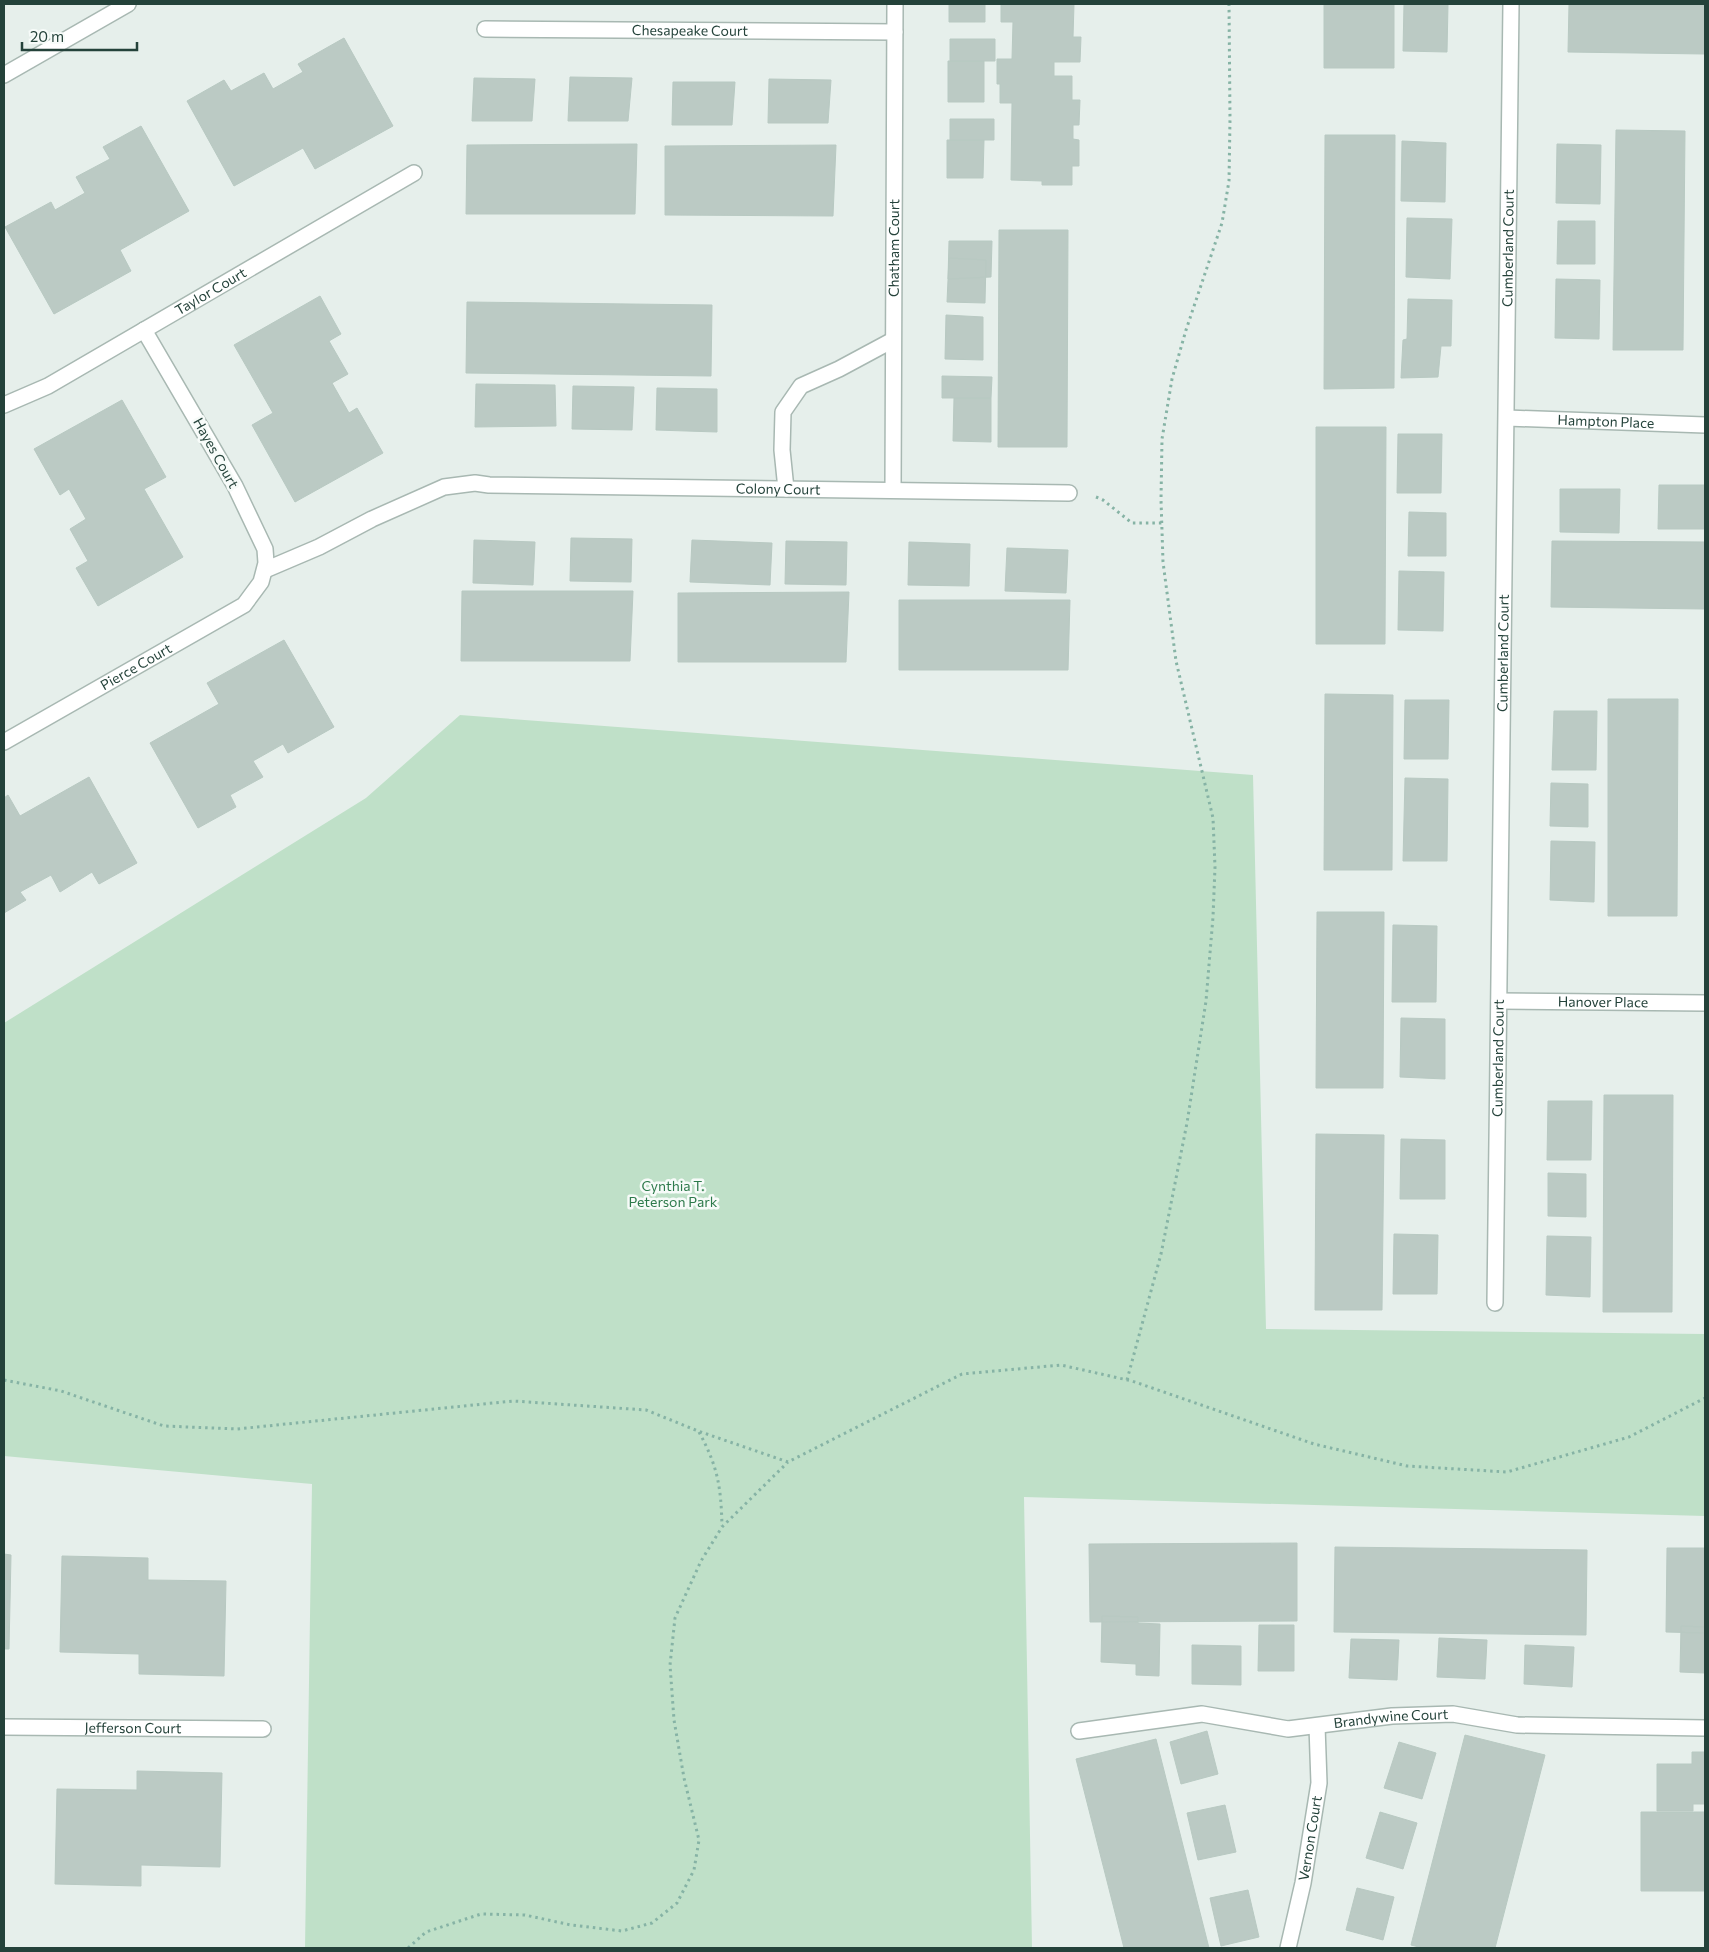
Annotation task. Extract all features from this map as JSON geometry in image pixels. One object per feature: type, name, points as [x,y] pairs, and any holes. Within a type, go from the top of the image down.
[{"type":"street","points":[[4,75],[128,4]]},
{"type":"street","name":"Chatham Court","points":[[893,490],[895,4]]},
{"type":"street","name":"Cumberland Court","points":[[1496,1303],[1511,4]]},
{"type":"street","name":"Chesapeake Court","points":[[485,29],[895,32]]},
{"type":"street","name":"Taylor Court","points":[[4,405],[48,386],[414,173]]},
{"type":"street","name":"Hayes Court","points":[[144,330],[235,486],[265,549],[263,576]]},
{"type":"street","points":[[786,489],[782,450],[783,412],[801,386],[839,369],[893,340]]},
{"type":"street","name":"Hampton Place","points":[[1507,418],[1705,425]]},
{"type":"street","name":"Colony Court","points":[[263,576],[372,519],[444,487],[475,483],[489,485],[1069,493]]},
{"type":"street","name":"Pierce Court","points":[[4,742],[244,605],[263,576]]},
{"type":"street","name":"Hanover Place","points":[[1499,1001],[1705,1003]]},
{"type":"street","name":"Brandywine Court","points":[[1079,1731],[1202,1714],[1288,1729],[1392,1716],[1453,1714],[1517,1725],[1705,1728]]},
{"type":"street","name":"Vernon Court","points":[[1288,1948],[1304,1883],[1319,1783],[1317,1726]]},
{"type":"street","name":"Jefferson Court","points":[[4,1727],[263,1729]]},
{"type":"path","points":[[1127,1380],[1160,1254],[1187,1123],[1206,1001],[1213,917],[1214,818],[1176,661],[1163,562],[1162,439],[1172,378],[1222,223],[1229,181],[1229,4]]},
{"type":"path","points":[[1069,493],[1084,493],[1103,500],[1132,523],[1162,524]]},
{"type":"path","points":[[408,1948],[426,1932],[481,1914],[524,1915],[571,1925],[622,1931],[652,1923],[676,1903],[694,1870],[699,1840],[684,1778],[674,1720],[670,1665],[675,1618],[701,1561],[722,1527],[788,1462],[962,1374],[1060,1365],[1127,1380],[1323,1446],[1407,1466],[1507,1472],[1629,1437],[1705,1398]]},
{"type":"path","points":[[4,1380],[61,1391],[164,1426],[237,1430],[513,1401],[646,1410],[698,1431],[788,1462]]},
{"type":"path","points":[[698,1431],[712,1456],[718,1476],[722,1527]]},
{"type":"green space","name":"Cynthia T. Peterson Park","points":[[460,715],[1253,775],[1266,1329],[1705,1334],[1705,1516],[1024,1497],[1032,1948],[305,1948],[312,1484],[4,1456],[4,1023],[366,798]]},
{"type":"building","points":[[949,4],[985,4],[985,22],[949,22]]},
{"type":"building","points":[[1001,4],[1074,4],[1073,37],[1081,37],[1080,62],[1054,62],[1054,76],[1072,76],[1072,100],[1080,100],[1079,125],[1073,125],[1073,139],[1079,140],[1079,166],[1072,166],[1072,185],[1042,185],[1042,181],[1011,180],[1012,103],[1000,103],[1000,84],[997,84],[997,59],[1012,59],[1013,22],[1001,22]]},
{"type":"building","points":[[1324,4],[1394,4],[1394,68],[1324,68]]},
{"type":"building","points":[[1404,4],[1448,4],[1447,52],[1403,51]]},
{"type":"building","points":[[1569,4],[1705,4],[1705,54],[1568,52]]},
{"type":"building","points":[[344,38],[393,126],[315,169],[303,148],[234,186],[187,101],[224,80],[231,91],[264,73],[273,89],[303,72],[298,64]]},
{"type":"building","points":[[950,39],[995,39],[995,61],[950,61]]},
{"type":"building","points":[[948,61],[984,61],[984,102],[948,102]]},
{"type":"building","points":[[570,77],[632,78],[628,121],[568,121]]},
{"type":"building","points":[[474,78],[535,79],[532,121],[472,121]]},
{"type":"building","points":[[769,79],[831,80],[828,123],[768,123]]},
{"type":"building","points":[[673,82],[735,82],[732,125],[672,125]]},
{"type":"building","points":[[950,119],[994,119],[994,140],[950,140]]},
{"type":"building","points":[[141,126],[189,211],[120,250],[131,271],[54,314],[5,227],[51,202],[55,210],[85,193],[76,177],[110,159],[103,147]]},
{"type":"building","points":[[1616,130],[1685,131],[1683,350],[1613,350]]},
{"type":"building","points":[[1325,135],[1395,135],[1394,388],[1324,389]]},
{"type":"building","points":[[947,140],[984,140],[983,178],[947,178]]},
{"type":"building","points":[[1402,141],[1446,143],[1445,202],[1401,201]]},
{"type":"building","points":[[637,144],[635,214],[466,214],[467,145]]},
{"type":"building","points":[[1557,144],[1601,145],[1600,204],[1556,203]]},
{"type":"building","points":[[836,145],[833,216],[665,215],[665,146]]},
{"type":"building","points":[[1407,218],[1452,219],[1450,279],[1406,277]]},
{"type":"building","points":[[1558,221],[1595,221],[1595,264],[1557,264]]},
{"type":"building","points":[[999,230],[1068,230],[1067,447],[998,447]]},
{"type":"building","points":[[949,241],[992,241],[991,277],[948,279]]},
{"type":"building","points":[[949,258],[986,260],[985,303],[947,302]]},
{"type":"building","points":[[1556,279],[1600,280],[1599,339],[1555,338]]},
{"type":"building","points":[[320,296],[341,334],[329,341],[348,374],[332,383],[349,413],[357,408],[383,453],[295,502],[252,425],[273,413],[234,345]]},
{"type":"building","points":[[1408,299],[1452,300],[1451,346],[1441,346],[1438,377],[1401,378],[1403,340],[1407,339]]},
{"type":"building","points":[[467,302],[712,305],[711,376],[466,373]]},
{"type":"building","points":[[946,315],[983,317],[983,360],[945,359]]},
{"type":"building","points":[[942,376],[992,377],[991,398],[942,398]]},
{"type":"building","points":[[476,384],[555,385],[556,426],[475,427]]},
{"type":"building","points":[[573,386],[634,387],[632,430],[572,429]]},
{"type":"building","points":[[657,388],[717,389],[717,432],[656,430]]},
{"type":"building","points":[[954,398],[991,398],[991,442],[953,441]]},
{"type":"building","points":[[122,400],[166,477],[144,489],[183,557],[98,606],[76,568],[88,561],[70,529],[86,519],[69,489],[60,495],[34,449]]},
{"type":"building","points":[[1316,427],[1386,427],[1385,644],[1316,644]]},
{"type":"building","points":[[1398,434],[1442,434],[1441,493],[1397,493]]},
{"type":"building","points":[[1659,485],[1705,485],[1705,529],[1658,529]]},
{"type":"building","points":[[1560,489],[1620,489],[1619,533],[1560,532]]},
{"type":"building","points":[[1409,512],[1446,513],[1446,556],[1408,556]]},
{"type":"building","points":[[571,538],[632,539],[631,582],[570,581]]},
{"type":"building","points":[[474,540],[535,542],[533,585],[473,583]]},
{"type":"building","points":[[692,540],[772,543],[770,585],[690,582]]},
{"type":"building","points":[[786,541],[847,542],[846,585],[785,584]]},
{"type":"building","points":[[1552,541],[1705,542],[1705,609],[1551,607]]},
{"type":"building","points":[[909,542],[970,544],[969,586],[908,585]]},
{"type":"building","points":[[1007,548],[1068,550],[1066,593],[1005,591]]},
{"type":"building","points":[[1399,571],[1444,572],[1443,631],[1398,630]]},
{"type":"building","points":[[462,591],[633,591],[630,661],[461,661]]},
{"type":"building","points":[[849,592],[846,662],[678,662],[678,593]]},
{"type":"building","points":[[899,600],[1070,600],[1068,670],[899,670]]},
{"type":"building","points":[[284,640],[334,727],[288,753],[283,744],[253,761],[263,777],[230,795],[236,807],[198,828],[150,743],[219,704],[207,683]]},
{"type":"building","points":[[1325,694],[1393,695],[1392,870],[1324,870]]},
{"type":"building","points":[[1608,699],[1678,699],[1677,916],[1608,916]]},
{"type":"building","points":[[1405,700],[1449,700],[1448,759],[1404,759]]},
{"type":"building","points":[[1554,711],[1597,711],[1596,770],[1552,770]]},
{"type":"building","points":[[89,777],[137,863],[99,884],[92,872],[60,892],[51,875],[20,892],[26,900],[4,913],[4,798],[8,795],[20,816]]},
{"type":"building","points":[[1405,778],[1448,779],[1447,861],[1403,861]]},
{"type":"building","points":[[1551,783],[1588,784],[1588,827],[1550,826]]},
{"type":"building","points":[[1551,841],[1595,842],[1594,902],[1550,900]]},
{"type":"building","points":[[1317,912],[1384,912],[1383,1088],[1316,1088]]},
{"type":"building","points":[[1393,925],[1437,926],[1436,1002],[1392,1002]]},
{"type":"building","points":[[1401,1018],[1445,1019],[1445,1079],[1400,1077]]},
{"type":"building","points":[[1604,1095],[1673,1095],[1672,1312],[1603,1312]]},
{"type":"building","points":[[1548,1101],[1592,1101],[1591,1160],[1547,1160]]},
{"type":"building","points":[[1316,1134],[1384,1135],[1382,1310],[1315,1310]]},
{"type":"building","points":[[1401,1139],[1445,1140],[1445,1199],[1400,1199]]},
{"type":"building","points":[[1548,1173],[1586,1174],[1586,1217],[1548,1216]]},
{"type":"building","points":[[1394,1234],[1438,1235],[1437,1294],[1393,1294]]},
{"type":"building","points":[[1547,1236],[1591,1237],[1590,1297],[1546,1295]]},
{"type":"building","points":[[1297,1543],[1297,1621],[1090,1622],[1089,1544]]},
{"type":"building","points":[[1335,1547],[1587,1550],[1586,1635],[1334,1632]]},
{"type":"building","points":[[1667,1548],[1705,1548],[1705,1633],[1666,1632]]},
{"type":"building","points":[[4,1554],[11,1555],[9,1649],[4,1649]]},
{"type":"building","points":[[62,1556],[148,1558],[148,1580],[226,1581],[224,1676],[139,1674],[139,1654],[60,1652]]},
{"type":"building","points":[[1102,1616],[1138,1617],[1138,1623],[1160,1624],[1159,1676],[1136,1675],[1136,1664],[1101,1662]]},
{"type":"building","points":[[1259,1625],[1294,1625],[1294,1671],[1258,1671]]},
{"type":"building","points":[[1681,1626],[1705,1627],[1705,1673],[1680,1672]]},
{"type":"building","points":[[1439,1638],[1487,1640],[1485,1679],[1437,1677]]},
{"type":"building","points":[[1351,1639],[1399,1640],[1397,1680],[1349,1678]]},
{"type":"building","points":[[1192,1645],[1241,1646],[1241,1685],[1192,1684]]},
{"type":"building","points":[[1525,1645],[1574,1647],[1572,1687],[1524,1684]]},
{"type":"building","points":[[1207,1731],[1218,1774],[1181,1784],[1170,1742]]},
{"type":"building","points":[[1465,1735],[1545,1755],[1495,1948],[1423,1948],[1411,1945]]},
{"type":"building","points":[[1156,1739],[1209,1948],[1124,1948],[1076,1759]]},
{"type":"building","points":[[1399,1742],[1436,1753],[1422,1799],[1384,1788]]},
{"type":"building","points":[[1692,1752],[1705,1752],[1705,1804],[1693,1804],[1693,1811],[1657,1811],[1657,1764],[1692,1764]]},
{"type":"building","points":[[137,1771],[222,1773],[220,1867],[141,1865],[141,1886],[55,1884],[57,1789],[137,1790]]},
{"type":"building","points":[[1225,1805],[1236,1852],[1198,1860],[1187,1813]]},
{"type":"building","points":[[1380,1812],[1417,1823],[1403,1869],[1366,1858]]},
{"type":"building","points":[[1641,1812],[1705,1812],[1705,1891],[1641,1891]]},
{"type":"building","points":[[1357,1888],[1394,1897],[1383,1940],[1346,1930]]},
{"type":"building","points":[[1248,1890],[1259,1937],[1221,1946],[1210,1898]]}]
